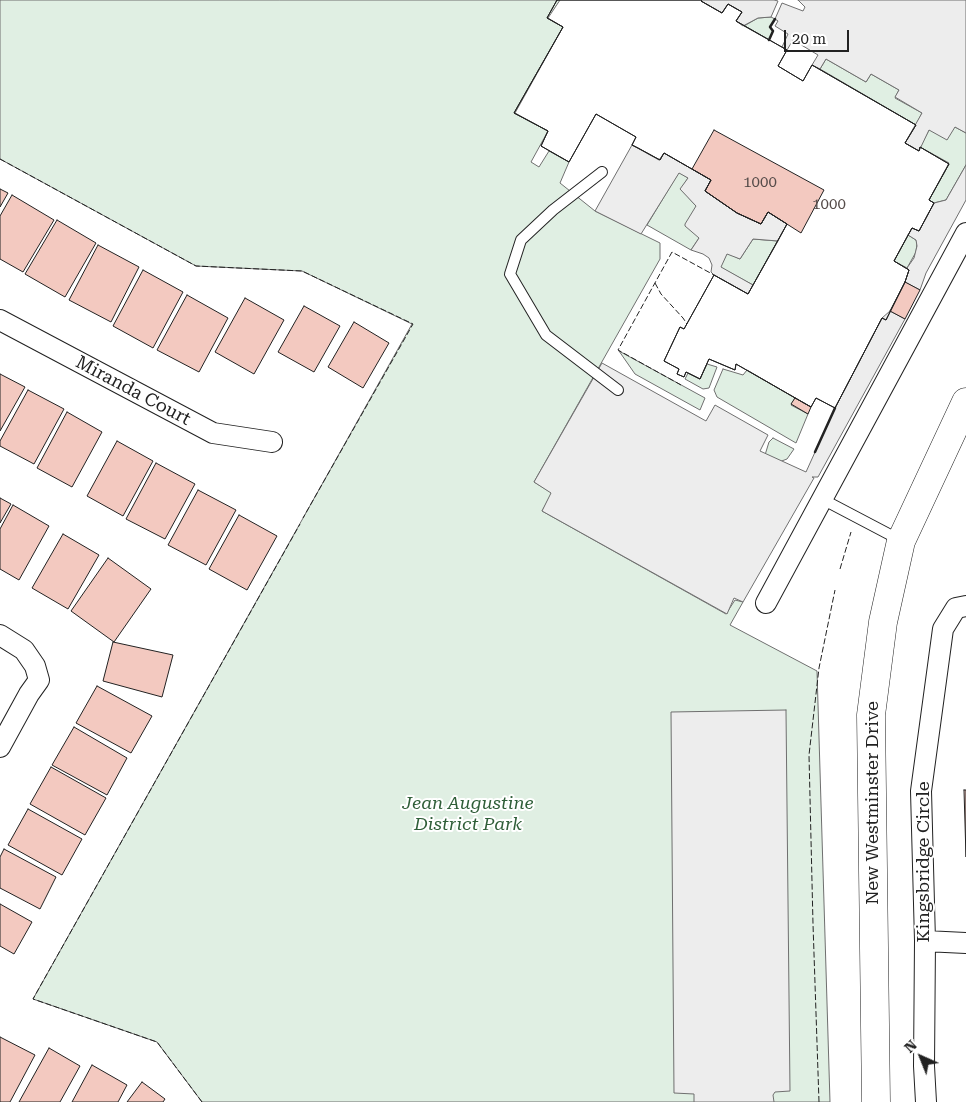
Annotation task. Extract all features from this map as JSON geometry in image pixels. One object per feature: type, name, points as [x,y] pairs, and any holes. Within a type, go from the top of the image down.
[{"type":"street","points":[[766,603],[966,233]]},
{"type":"street","name":"Miranda Court","points":[[0,320],[212,433],[272,442]]},
{"type":"street","name":"New Westminster Drive","points":[[876,1102],[871,715],[883,622],[901,541],[966,402]]},
{"type":"street","name":"Kingsbridge Circle","points":[[926,1102],[924,1066],[925,941],[921,791],[943,629],[956,608],[966,606]]},
{"type":"street","points":[[0,635],[24,650],[35,666],[39,680],[29,694],[0,747]]},
{"type":"street","points":[[925,941],[966,943]]},
{"type":"lane","points":[[602,172],[553,210],[520,240],[510,274],[546,335],[618,390]]},
{"type":"lane","points":[[822,499],[901,541]]},
{"type":"green space","name":"Jean Augustine District Park","points":[[0,0],[560,0],[548,18],[563,27],[515,113],[548,131],[531,162],[539,167],[549,151],[569,162],[560,183],[595,211],[660,243],[660,259],[534,482],[552,493],[542,511],[726,614],[735,600],[743,602],[730,625],[817,671],[830,1102],[202,1102],[157,1042],[33,999],[412,324],[302,271],[196,266],[0,159]]},
{"type":"green space","points":[[771,17],[775,19],[770,27],[773,31],[769,40],[744,26],[758,18]]},
{"type":"green space","points":[[826,59],[866,82],[871,74],[899,90],[895,98],[922,113],[916,125],[820,69]]},
{"type":"green space","points":[[955,127],[966,133],[966,165],[946,200],[934,203],[929,200],[949,163],[920,147],[929,130]]},
{"type":"green space","points":[[679,172],[688,178],[681,189],[696,206],[699,238],[691,250],[647,225]]},
{"type":"green space","points":[[908,235],[916,240],[917,243],[916,252],[907,268],[894,261]]},
{"type":"green space","points":[[753,239],[778,241],[753,285],[720,267],[727,253],[740,259]]},
{"type":"green space","points":[[619,351],[705,398],[700,410],[635,374]]},
{"type":"green space","points":[[707,364],[717,367],[709,388],[703,389],[685,379],[688,373],[700,379]]},
{"type":"green space","points":[[723,369],[743,375],[747,370],[795,398],[791,405],[808,414],[796,443],[717,397],[714,390]]},
{"type":"green space","points":[[773,438],[794,449],[787,459],[779,462],[765,455],[769,442]]},
{"type":"shaded area","points":[[702,0],[778,1],[771,17],[758,18],[743,26],[736,21],[742,12],[728,4],[722,13]]},
{"type":"shaded area","points":[[798,0],[966,0],[966,133],[955,127],[947,140],[929,130],[919,151],[905,143],[922,113],[895,97],[899,90],[871,74],[866,82],[826,59],[820,69],[812,65],[818,55],[793,40],[787,50],[782,47],[788,34],[775,26],[778,21],[775,19],[782,3],[803,11],[805,7]]},
{"type":"shaded area","points":[[632,145],[659,160],[664,153],[711,180],[705,191],[737,213],[761,224],[768,212],[787,224],[778,241],[753,239],[740,259],[727,254],[721,267],[753,285],[748,294],[714,275],[711,272],[712,265],[709,258],[691,250],[699,238],[685,224],[696,206],[680,189],[688,178],[679,173],[641,234],[595,211]]},
{"type":"shaded area","points":[[966,165],[966,200],[926,273],[920,290],[905,282],[909,270],[907,268],[914,258],[917,246],[916,240],[908,235],[912,228],[919,231],[934,203],[946,200]]},
{"type":"shaded area","points":[[890,311],[905,319],[818,477],[812,477],[814,478],[743,602],[734,598],[727,614],[542,511],[551,493],[534,482],[602,363],[706,421],[715,405],[768,435],[760,451],[806,472],[835,408],[882,318]]},
{"type":"shaded area","points":[[786,710],[790,1091],[775,1092],[773,1095],[774,1102],[694,1102],[694,1094],[674,1093],[671,712]]},
{"type":"building","points":[[557,0],[702,0],[722,13],[728,4],[742,12],[736,21],[787,50],[778,66],[803,81],[812,65],[916,125],[905,143],[919,151],[920,147],[949,164],[929,200],[934,203],[919,231],[912,228],[894,261],[909,270],[905,282],[886,320],[882,318],[835,408],[816,398],[811,407],[736,364],[735,370],[709,359],[700,379],[686,372],[684,377],[677,374],[679,369],[664,361],[680,327],[684,329],[714,275],[748,294],[787,224],[768,212],[761,224],[737,213],[705,191],[711,180],[664,153],[660,160],[632,145],[636,137],[596,114],[569,162],[541,146],[548,131],[514,113],[563,27],[547,18]]},
{"type":"building","points":[[557,0],[702,0],[722,13],[728,4],[742,12],[736,21],[787,50],[778,66],[803,81],[812,65],[916,125],[905,143],[919,151],[920,147],[949,164],[929,200],[934,203],[919,231],[912,228],[894,261],[909,270],[905,282],[886,320],[882,318],[835,408],[816,398],[811,407],[736,364],[735,370],[709,359],[700,379],[686,372],[684,377],[677,374],[679,369],[664,361],[680,327],[684,329],[714,275],[748,294],[787,224],[768,212],[761,224],[737,213],[705,191],[711,180],[664,153],[660,160],[632,145],[636,137],[596,114],[569,162],[541,146],[548,131],[514,113],[563,27],[547,18]]},
{"type":"building","points":[[714,130],[824,190],[801,233],[768,212],[761,224],[737,213],[705,191],[711,180],[692,169]]},
{"type":"building","points":[[0,189],[8,193],[0,207]]},
{"type":"building","points":[[12,195],[54,220],[23,272],[0,259],[0,216]]},
{"type":"building","points":[[57,220],[96,243],[65,297],[25,274]]},
{"type":"building","points":[[98,245],[139,267],[111,322],[69,300]]},
{"type":"building","points":[[143,270],[183,292],[153,348],[113,326]]},
{"type":"building","points":[[905,282],[920,290],[905,319],[890,311]]},
{"type":"building","points":[[187,295],[228,318],[199,372],[157,350]]},
{"type":"building","points":[[245,298],[284,320],[254,374],[215,352]]},
{"type":"building","points":[[304,306],[340,326],[314,372],[278,352]]},
{"type":"building","points":[[354,322],[389,343],[363,388],[328,367]]},
{"type":"building","points":[[0,374],[25,387],[0,431]]},
{"type":"building","points":[[28,390],[64,409],[34,464],[0,446],[0,441]]},
{"type":"building","points":[[795,398],[811,407],[808,414],[791,404]]},
{"type":"building","points":[[67,412],[102,432],[72,487],[37,468]]},
{"type":"building","points":[[117,441],[153,461],[123,516],[87,496]]},
{"type":"building","points":[[156,463],[195,484],[165,539],[126,519]]},
{"type":"building","points":[[198,490],[236,510],[206,565],[168,545]]},
{"type":"building","points":[[0,498],[11,504],[0,523]]},
{"type":"building","points":[[13,505],[49,526],[19,580],[0,569],[0,529]]},
{"type":"building","points":[[239,515],[277,536],[247,590],[209,569]]},
{"type":"building","points":[[63,534],[99,555],[68,609],[32,588]]},
{"type":"building","points":[[108,558],[151,589],[114,642],[71,611]]},
{"type":"building","points":[[113,642],[173,655],[162,697],[103,681]]},
{"type":"building","points":[[97,686],[152,716],[131,753],[76,723]]},
{"type":"building","points":[[74,727],[127,758],[107,795],[52,765]]},
{"type":"building","points":[[51,767],[106,798],[85,835],[30,804]]},
{"type":"building","points":[[964,790],[966,790],[966,857]]},
{"type":"building","points":[[28,809],[82,839],[62,875],[8,845]]},
{"type":"building","points":[[4,849],[56,877],[40,909],[0,888],[0,857]]},
{"type":"building","points":[[0,904],[32,922],[14,954],[0,946]]},
{"type":"building","points":[[0,1037],[35,1055],[10,1102],[0,1102]]},
{"type":"building","points":[[49,1048],[80,1066],[60,1102],[19,1102]]},
{"type":"building","points":[[92,1065],[127,1085],[118,1102],[72,1102]]},
{"type":"building","points":[[142,1082],[165,1099],[163,1102],[127,1102]]},
{"type":"fence","points":[[0,159],[196,266],[302,271],[413,324],[303,518]]},
{"type":"fence","points":[[681,385],[618,350],[672,252],[714,275]]},
{"type":"fence","points":[[655,283],[661,294],[687,324]]},
{"type":"fence","points":[[202,1102],[157,1042],[33,999],[300,524]]},
{"type":"fence","points":[[840,569],[851,532]]},
{"type":"fence","points":[[819,1102],[809,755],[819,668],[835,590]]},
{"type":"wall","points":[[769,40],[773,31],[770,27],[775,19]]},
{"type":"wall","points":[[815,452],[835,408]]}]
